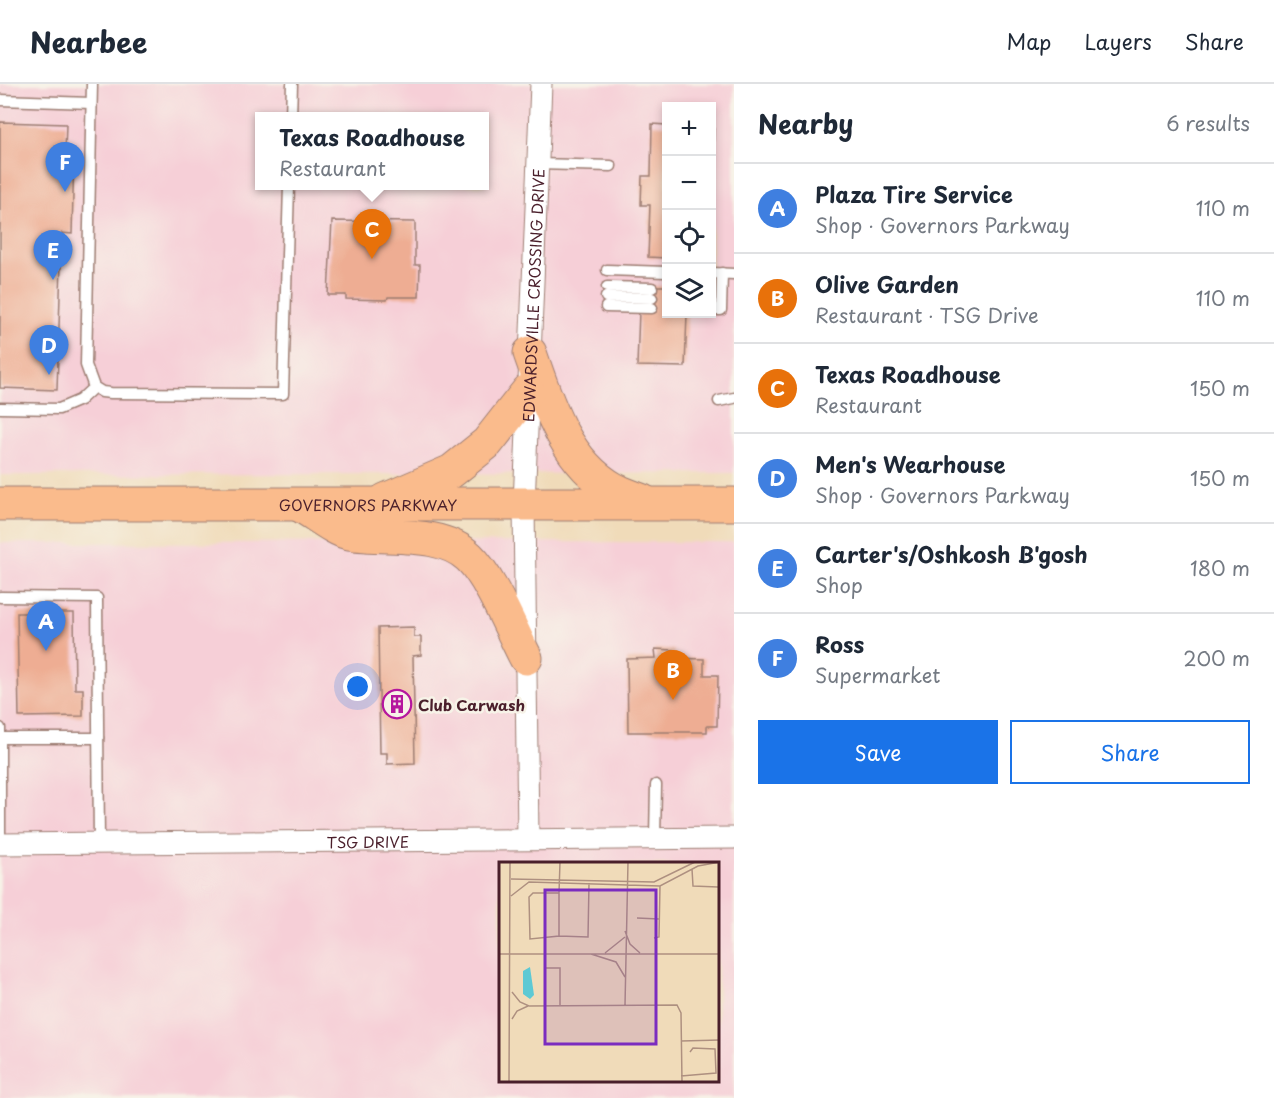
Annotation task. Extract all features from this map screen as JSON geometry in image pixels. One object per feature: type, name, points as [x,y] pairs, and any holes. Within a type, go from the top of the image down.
[{"type":"main road","points":[[530,353],[546,399],[564,438],[587,468],[612,488],[651,504]]},
{"type":"main road","points":[[373,505],[452,471],[487,443],[528,391]]},
{"type":"main road","name":"GOVERNORS PARKWAY","points":[[0,504],[734,504]]},
{"type":"main road","points":[[300,505],[347,533],[412,537],[449,545],[469,557],[491,587],[526,658]]},
{"type":"street","name":"EDWARDSVILLE CROSSING DRIVE","points":[[528,839],[524,505],[541,84]]},
{"type":"street","name":"TSG DRIVE","points":[[0,844],[734,838]]},
{"type":"lane","points":[[92,84],[86,365],[94,387],[102,392],[283,394],[289,190]]},
{"type":"lane","points":[[291,112],[292,84]]},
{"type":"lane","points":[[0,100],[91,102]]},
{"type":"lane","points":[[538,164],[611,166]]},
{"type":"lane","points":[[607,270],[662,272]]},
{"type":"lane","points":[[716,301],[717,273],[734,274]]},
{"type":"lane","points":[[606,297],[652,298]]},
{"type":"lane","points":[[0,408],[59,409],[80,400],[94,387]]},
{"type":"lane","points":[[719,401],[734,398]]},
{"type":"lane","points":[[0,597],[97,598],[99,843]]},
{"type":"lane","points":[[0,728],[0,844]]},
{"type":"lane","points":[[0,738],[98,738]]},
{"type":"lane","points":[[655,838],[657,785]]},
{"type":"shaded area","points":[[0,84],[734,84],[734,473],[0,475]]},
{"type":"shaded area","points":[[734,542],[734,1098],[0,1098],[0,543]]},
{"type":"building","points":[[0,122],[66,124],[65,153],[74,153],[72,234],[62,233],[57,390],[0,388]]},
{"type":"building","points":[[652,124],[662,125],[662,258],[648,257],[650,205],[641,205],[642,176],[651,176]]},
{"type":"building","points":[[332,221],[415,222],[415,265],[420,265],[419,297],[388,297],[387,300],[346,299],[346,295],[328,295]]},
{"type":"building","points":[[652,286],[662,286],[662,318],[687,318],[685,367],[637,366],[639,311]]},
{"type":"building","points":[[17,613],[74,613],[75,689],[83,689],[83,716],[19,717]]},
{"type":"building","name":"Club Carwash","points":[[414,627],[414,637],[421,637],[421,655],[413,656],[415,763],[387,764],[387,753],[380,753],[378,628]]},
{"type":"building","points":[[655,649],[674,650],[674,658],[704,659],[704,675],[718,675],[717,726],[707,726],[707,732],[628,732],[627,659],[656,658]]},
{"type":"place","name":"Ross","points":[[65,192]]},
{"type":"place","name":"Texas Roadhouse","points":[[372,259]]},
{"type":"place","name":"Carter's/Oshkosh B'gosh","points":[[53,280]]},
{"type":"place","name":"Men's Wearhouse","points":[[49,375]]},
{"type":"place","name":"Plaza Tire Service","points":[[46,651]]},
{"type":"place","name":"Olive Garden","points":[[673,700]]},
{"type":"place","name":"Club Carwash","points":[[397,704]]}]
